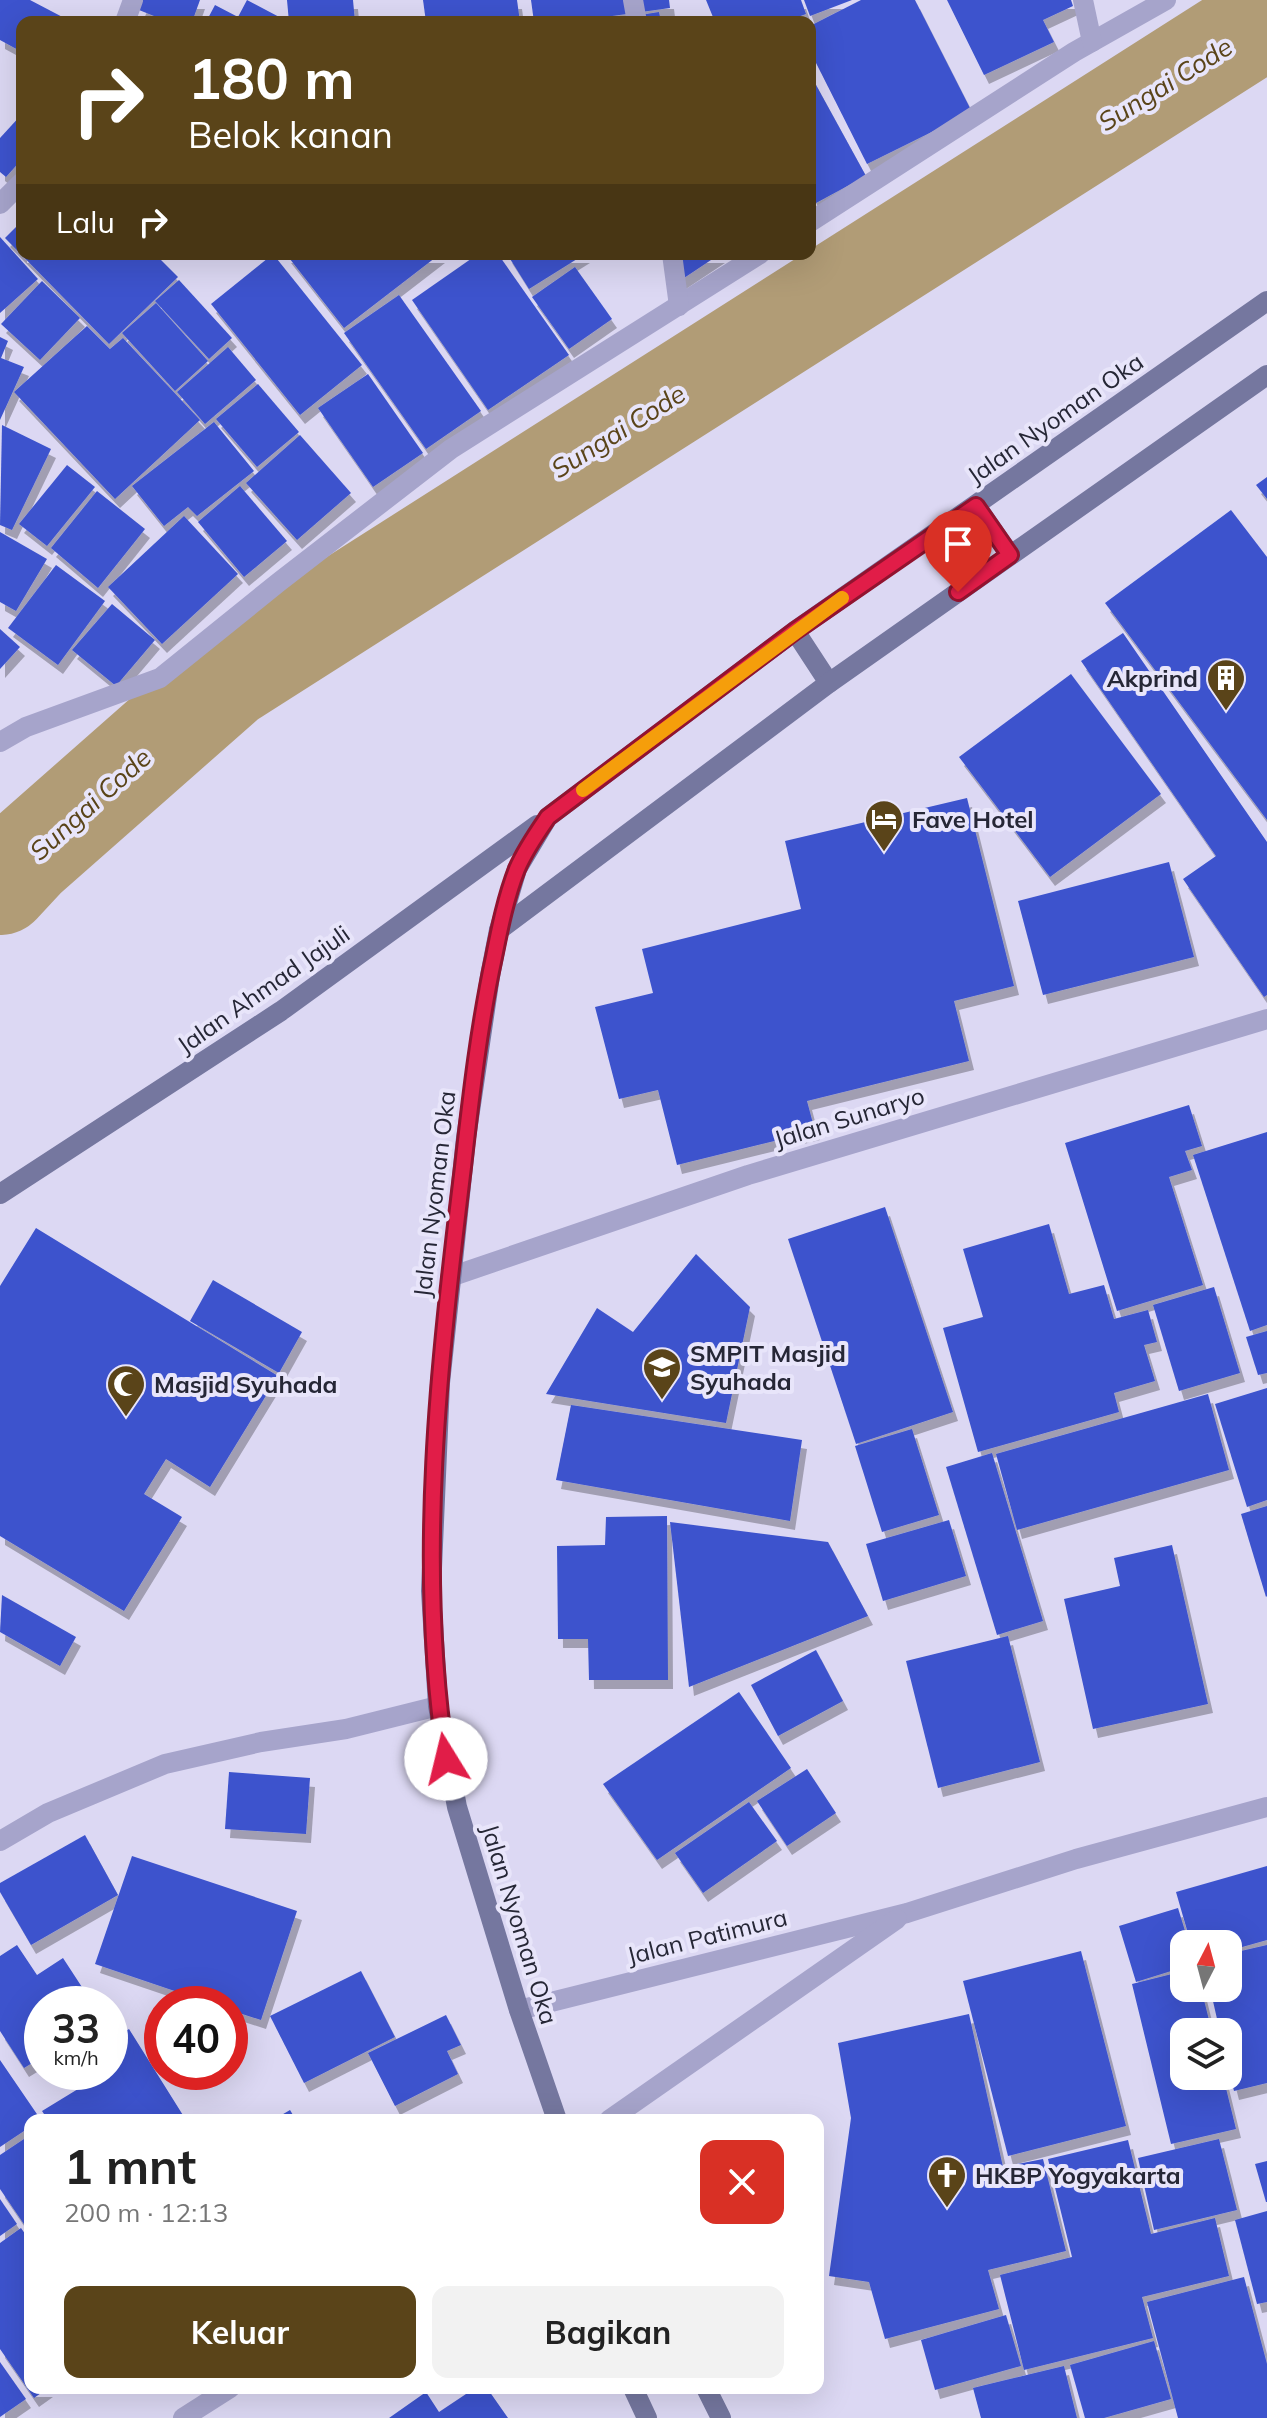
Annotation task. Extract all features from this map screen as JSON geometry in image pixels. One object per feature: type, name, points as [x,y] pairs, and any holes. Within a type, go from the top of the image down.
[{"type":"street","points":[[1083,0],[1092,42]]},
{"type":"street","points":[[816,218],[1092,42],[1166,0]]},
{"type":"street","points":[[0,204],[16,188]]},
{"type":"street","points":[[673,260],[679,306]]},
{"type":"street","points":[[0,742],[26,727],[160,678],[451,449],[751,260]]},
{"type":"street","name":"Jalan Nyoman Oka","points":[[555,2114],[519,2010],[457,1807],[438,1706],[431,1591],[439,1398],[450,1277],[482,1021],[499,930],[517,869],[548,817],[795,631],[1267,301]]},
{"type":"street","points":[[499,930],[829,683],[1267,375]]},
{"type":"street","points":[[976,506],[1010,555]]},
{"type":"street","points":[[795,631],[829,683]]},
{"type":"street","name":"Jalan Ahmad Jajuli","points":[[0,1194],[281,1011],[548,817]]},
{"type":"street","name":"Jalan Sunaryo","points":[[450,1277],[748,1175],[1267,1019]]},
{"type":"street","points":[[0,1841],[48,1813],[165,1764],[261,1742],[346,1729],[438,1706]]},
{"type":"street","name":"Jalan Patimura","points":[[519,2010],[907,1913],[1076,1859],[1267,1807]]},
{"type":"street","name":"Jalan Patimura","points":[[618,2114],[907,1913]]},
{"type":"street","points":[[183,2418],[221,2394]]},
{"type":"street","points":[[636,2394],[647,2418]]},
{"type":"street","points":[[709,2394],[721,2418]]},
{"type":"building","points":[[0,0],[30,0],[61,16],[16,16],[16,49],[0,40]]},
{"type":"building","points":[[143,0],[200,0],[194,16],[154,16],[139,10]]},
{"type":"building","points":[[247,0],[277,16],[239,16]]},
{"type":"building","points":[[287,0],[353,0],[354,16],[288,16]]},
{"type":"building","points":[[423,0],[517,0],[519,16],[425,16]]},
{"type":"building","points":[[531,0],[669,0],[670,8],[612,16],[533,16]]},
{"type":"building","points":[[706,0],[801,0],[806,14],[800,16],[713,16]]},
{"type":"building","points":[[804,0],[852,0],[810,16]]},
{"type":"building","points":[[861,0],[915,0],[972,112],[867,164],[816,63],[816,23]]},
{"type":"building","points":[[947,0],[1071,0],[1073,6],[1043,20],[1054,42],[984,75]]},
{"type":"building","points":[[215,5],[236,16],[209,16]]},
{"type":"building","points":[[659,12],[660,16],[634,16]]},
{"type":"building","points":[[816,85],[866,176],[816,203]]},
{"type":"building","points":[[16,121],[16,166],[6,177],[0,172],[0,138]]},
{"type":"building","points":[[16,227],[16,249],[5,238]]},
{"type":"building","points":[[0,237],[16,255],[16,260],[21,260],[38,279],[0,313]]},
{"type":"building","points":[[27,260],[161,260],[178,277],[109,344]]},
{"type":"building","points":[[266,260],[278,260],[362,365],[300,415],[211,304]]},
{"type":"building","points":[[291,260],[432,260],[344,328]]},
{"type":"building","points":[[469,260],[502,260],[569,355],[488,410],[412,300]]},
{"type":"building","points":[[511,260],[575,260],[529,289]]},
{"type":"building","points":[[663,260],[711,260],[678,282]]},
{"type":"building","points":[[575,267],[612,319],[569,349],[532,297]]},
{"type":"building","points":[[179,280],[232,338],[209,359],[155,301]]},
{"type":"building","points":[[42,281],[80,318],[40,360],[1,324]]},
{"type":"building","points":[[399,295],[481,411],[426,449],[344,333]]},
{"type":"building","points":[[156,303],[208,361],[175,391],[122,333]]},
{"type":"building","points":[[87,326],[110,349],[123,338],[200,420],[115,499],[14,392]]},
{"type":"building","points":[[0,337],[8,341],[1,358],[24,367],[0,420]]},
{"type":"building","points":[[228,347],[256,380],[205,424],[177,392]]},
{"type":"building","points":[[368,374],[423,453],[373,487],[318,408]]},
{"type":"building","points":[[258,384],[299,432],[257,467],[216,419]]},
{"type":"building","points":[[214,422],[254,471],[197,516],[188,507],[164,526],[132,486]]},
{"type":"building","points":[[2,425],[51,449],[12,530],[0,525]]},
{"type":"building","points":[[300,435],[351,493],[297,540],[246,483]]},
{"type":"building","points":[[67,465],[95,487],[47,546],[19,524]]},
{"type":"building","points":[[1267,477],[1267,499],[1256,485]]},
{"type":"building","points":[[240,486],[287,541],[244,577],[198,522]]},
{"type":"building","points":[[97,491],[145,529],[98,588],[51,548]]},
{"type":"building","name":"Akprind","points":[[1231,510],[1267,557],[1267,820],[1105,603]]},
{"type":"building","points":[[184,516],[238,574],[162,644],[108,587]]},
{"type":"building","points":[[0,532],[47,559],[16,611],[0,602]]},
{"type":"building","points":[[56,565],[105,601],[58,665],[8,628]]},
{"type":"building","points":[[112,604],[155,640],[116,686],[72,650]]},
{"type":"building","points":[[0,629],[20,647],[0,669]]},
{"type":"building","points":[[1123,633],[1267,842],[1267,995],[1264,997],[1183,879],[1216,856],[1081,661]]},
{"type":"building","points":[[1071,674],[1161,794],[1050,877],[959,757]]},
{"type":"building","points":[[967,798],[1014,986],[954,1001],[969,1061],[807,1101],[815,1131],[677,1165],[658,1090],[619,1099],[595,1007],[653,993],[642,949],[801,909],[785,841]]},
{"type":"building","points":[[1169,862],[1194,957],[1043,995],[1018,901]]},
{"type":"building","points":[[1189,1105],[1202,1146],[1185,1151],[1192,1170],[1169,1177],[1203,1285],[1117,1311],[1065,1143]]},
{"type":"building","points":[[1267,1132],[1267,1325],[1250,1331],[1193,1155]]},
{"type":"building","points":[[885,1207],[953,1412],[856,1444],[788,1239]]},
{"type":"building","points":[[1049,1224],[1069,1294],[1104,1285],[1114,1319],[1148,1310],[1157,1342],[1144,1345],[1155,1381],[1114,1393],[1119,1412],[978,1452],[943,1328],[983,1317],[963,1249]]},
{"type":"building","name":"Masjid Syuhada","points":[[36,1228],[278,1376],[210,1487],[166,1459],[144,1494],[182,1517],[124,1611],[0,1536],[0,1286]]},
{"type":"building","points":[[696,1254],[750,1307],[726,1423],[546,1394],[597,1308],[633,1332]]},
{"type":"building","points":[[213,1280],[302,1332],[279,1373],[190,1321]]},
{"type":"building","points":[[1214,1287],[1240,1373],[1179,1391],[1153,1305]]},
{"type":"building","points":[[1267,1331],[1267,1373],[1258,1375],[1246,1337]]},
{"type":"building","points":[[1267,1388],[1267,1500],[1247,1507],[1215,1404]]},
{"type":"building","points":[[1208,1394],[1229,1470],[1017,1530],[996,1454]]},
{"type":"building","points":[[571,1405],[802,1440],[790,1521],[556,1480]]},
{"type":"building","points":[[912,1429],[939,1515],[882,1532],[855,1446]]},
{"type":"building","points":[[992,1453],[1043,1621],[997,1635],[946,1467]]},
{"type":"building","points":[[1267,1506],[1267,1596],[1266,1597],[1241,1514]]},
{"type":"building","points":[[667,1516],[668,1680],[589,1680],[588,1639],[558,1639],[557,1546],[605,1545],[606,1517]]},
{"type":"building","points":[[949,1520],[966,1576],[883,1601],[866,1544]]},
{"type":"building","points":[[670,1522],[828,1542],[868,1616],[689,1687]]},
{"type":"building","points":[[1172,1545],[1208,1704],[1093,1729],[1064,1599],[1120,1586],[1114,1558]]},
{"type":"building","points":[[2,1595],[76,1637],[60,1666],[0,1632]]},
{"type":"building","points":[[1008,1636],[1040,1762],[938,1788],[906,1661]]},
{"type":"building","points":[[816,1650],[843,1701],[778,1736],[751,1685]]},
{"type":"building","points":[[739,1692],[791,1768],[657,1860],[603,1784]]},
{"type":"building","points":[[807,1769],[836,1813],[787,1846],[757,1801]]},
{"type":"building","points":[[229,1772],[310,1778],[306,1834],[225,1829]]},
{"type":"building","points":[[749,1802],[777,1841],[703,1893],[675,1853]]},
{"type":"building","points":[[85,1835],[118,1895],[31,1945],[0,1892],[0,1883]]},
{"type":"building","points":[[132,1856],[297,1911],[261,2020],[248,2016],[248,1986],[160,1986],[95,1964]]},
{"type":"building","points":[[1267,1866],[1267,1940],[1242,1947],[1242,1930],[1187,1930],[1176,1892]]},
{"type":"building","points":[[1178,1908],[1185,1930],[1170,1930],[1170,1971],[1136,1982],[1119,1926]]},
{"type":"building","points":[[17,1945],[37,1975],[63,1958],[81,1986],[24,1986],[24,2068],[0,2031],[0,1956]]},
{"type":"building","points":[[1267,1945],[1267,2083],[1242,2089],[1242,2018],[1217,2018],[1213,2002],[1242,2002],[1242,1951]]},
{"type":"building","points":[[1081,1951],[1126,2126],[1008,2156],[963,1981]]},
{"type":"building","points":[[361,1971],[395,2037],[304,2083],[270,2016]]},
{"type":"building","points":[[1170,1974],[1170,2002],[1204,2002],[1208,2018],[1170,2018],[1170,2090],[1226,2090],[1236,2129],[1171,2144],[1132,1984]]},
{"type":"building","name":"HKBP Yogyakarta","points":[[969,2014],[1003,2167],[1043,2159],[1066,2251],[988,2270],[999,2309],[885,2339],[869,2282],[829,2276],[851,2118],[838,2043]]},
{"type":"building","points":[[446,2015],[461,2045],[447,2051],[458,2074],[395,2106],[368,2053]]},
{"type":"building","points":[[129,2029],[144,2053],[144,2090],[167,2090],[182,2114],[44,2114],[42,2111],[76,2090],[128,2090]]},
{"type":"building","points":[[0,2060],[37,2114],[24,2114],[24,2131],[0,2147]]},
{"type":"building","points":[[24,2139],[24,2224],[0,2189],[0,2155]]},
{"type":"building","points":[[1219,2139],[1237,2210],[1154,2230],[1138,2158]]},
{"type":"building","points":[[1128,2140],[1151,2234],[1215,2218],[1229,2276],[1142,2297],[1153,2338],[1024,2370],[1000,2275],[1072,2257],[1048,2159]]},
{"type":"building","points":[[1267,2161],[1267,2202],[1266,2202],[1255,2164]]},
{"type":"building","points":[[0,2199],[17,2224],[0,2236]]},
{"type":"building","points":[[1267,2211],[1267,2302],[1257,2304],[1235,2220]]},
{"type":"building","points":[[21,2228],[24,2232],[24,2384],[0,2349],[0,2243]]},
{"type":"building","points":[[1244,2277],[1267,2364],[1267,2418],[1178,2418],[1147,2302]]},
{"type":"building","points":[[1006,2315],[1021,2366],[935,2390],[921,2340]]},
{"type":"building","points":[[1154,2341],[1171,2399],[1104,2418],[1085,2418],[1070,2365]]},
{"type":"building","points":[[0,2362],[26,2399],[0,2417]]},
{"type":"building","points":[[1064,2366],[1077,2418],[981,2418],[973,2388]]},
{"type":"building","points":[[423,2394],[427,2394],[439,2412],[466,2394],[491,2394],[508,2418],[389,2418]]},
{"type":"waterway","name":"Sungai Code","points":[[0,885],[26,857],[228,679],[1267,18]]},
{"type":"slow traffic","points":[[583,790],[842,598]]},
{"type":"place","name":"Akprind","points":[[1226,712]]},
{"type":"place","name":"Fave Hotel","points":[[884,853]]},
{"type":"place","name":"SMPIT Masjid Syuhada","points":[[662,1401]]},
{"type":"place","name":"Masjid Syuhada","points":[[126,1418]]},
{"type":"place","name":"HKBP Yogyakarta","points":[[947,2209]]},
{"type":"route","points":[[446,1759],[438,1706],[431,1591],[440,1383],[466,1138],[482,1021],[499,930],[517,869],[548,817],[795,631],[976,506],[1010,555],[958,592]]}]
